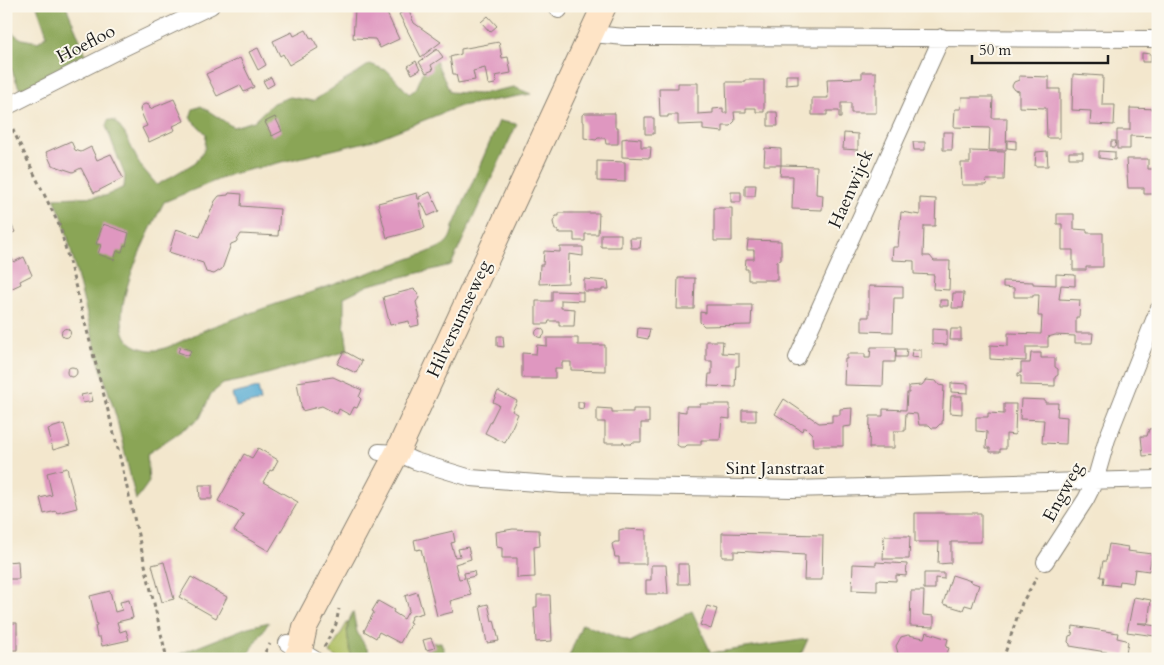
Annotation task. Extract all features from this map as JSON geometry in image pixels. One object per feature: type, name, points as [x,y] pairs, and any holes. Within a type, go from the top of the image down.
[{"type":"main road","name":"Hilversumseweg","points":[[295,654],[305,627],[364,511],[388,452],[604,6]]},
{"type":"street","name":"Hoefloo","points":[[6,107],[211,6]]},
{"type":"street","points":[[592,34],[634,37],[1158,39]]},
{"type":"street","name":"Haenwijck","points":[[797,358],[942,37]]},
{"type":"street","name":"Engweg","points":[[1045,562],[1086,499],[1095,481],[1107,439],[1158,310]]},
{"type":"street","name":"Sint Janstraat","points":[[388,452],[471,478],[563,485],[792,489],[1158,479]]},
{"type":"path","points":[[6,117],[60,227],[118,449],[167,659]]},
{"type":"path","points":[[1003,659],[1022,603],[1045,562]]},
{"type":"green space","points":[[37,6],[66,6],[87,57],[20,90],[6,56],[6,29],[22,39],[38,42],[47,35]]},
{"type":"green space","points":[[435,59],[450,92],[479,94],[514,87],[531,94],[460,106],[374,140],[232,174],[164,202],[132,271],[122,310],[123,327],[128,340],[137,347],[149,350],[168,347],[211,327],[426,253],[441,246],[450,238],[499,121],[517,124],[451,265],[369,285],[344,297],[344,323],[348,351],[253,378],[223,384],[211,394],[200,418],[147,454],[149,482],[136,500],[116,416],[98,359],[63,219],[54,198],[105,196],[124,187],[125,176],[106,126],[108,120],[115,121],[125,134],[140,165],[157,185],[196,162],[205,148],[206,134],[190,118],[193,109],[201,106],[233,127],[254,121],[273,103],[290,97],[313,101],[370,64],[388,71],[409,94],[416,89],[425,68]]},
{"type":"green space","points":[[692,611],[711,653],[808,639],[799,659],[568,659],[582,624],[630,642]]},
{"type":"green space","points":[[353,612],[357,632],[373,659],[352,659],[348,641],[348,623]]},
{"type":"green space","points":[[348,621],[347,631],[352,659],[339,659],[330,653]]},
{"type":"green space","points":[[269,622],[245,659],[167,659],[248,627]]},
{"type":"green space","points":[[441,642],[447,659],[427,659],[425,643]]},
{"type":"water","points":[[258,388],[261,401],[236,407],[232,394]]},
{"type":"building","points":[[353,6],[375,6],[377,10],[384,7],[399,39],[380,48],[375,39],[353,38],[355,10]]},
{"type":"building","points":[[396,6],[404,6],[406,10],[400,13]]},
{"type":"building","points":[[408,9],[414,23],[441,42],[421,57],[399,14]]},
{"type":"building","points":[[488,16],[497,26],[490,32],[481,22]]},
{"type":"building","points":[[306,30],[318,48],[289,65],[283,54],[280,56],[273,41],[292,32],[294,36]]},
{"type":"building","points":[[499,42],[502,58],[508,57],[511,73],[495,76],[497,82],[490,85],[488,84],[485,68],[473,71],[475,80],[458,83],[456,74],[453,74],[450,57],[461,54],[461,49]]},
{"type":"building","points":[[258,48],[266,65],[258,70],[249,52]]},
{"type":"building","points":[[437,49],[443,57],[431,65],[433,70],[426,73],[419,62]]},
{"type":"building","points":[[1142,53],[1151,54],[1151,62],[1142,62]]},
{"type":"building","points":[[240,58],[254,87],[244,92],[240,85],[217,96],[206,74]]},
{"type":"building","points":[[416,61],[420,70],[412,74],[408,66]]},
{"type":"building","points":[[862,72],[876,72],[876,113],[851,113],[851,103],[841,103],[841,118],[839,118],[839,111],[827,111],[827,115],[812,115],[812,98],[828,98],[827,79],[862,78]]},
{"type":"building","points":[[1073,74],[1103,76],[1102,105],[1115,105],[1114,125],[1090,124],[1091,111],[1072,110]]},
{"type":"building","points":[[786,75],[798,75],[798,84],[786,85]]},
{"type":"building","points":[[1019,76],[1049,77],[1049,89],[1060,89],[1060,138],[1047,138],[1046,108],[1019,107],[1019,91],[1015,90],[1012,86],[1014,82],[1019,80]]},
{"type":"building","points":[[271,77],[274,84],[267,88],[263,81]]},
{"type":"building","points":[[745,80],[764,80],[764,112],[756,112],[756,108],[746,108],[746,112],[734,112],[735,121],[730,126],[723,126],[723,132],[703,130],[703,124],[678,125],[678,115],[660,117],[659,88],[678,88],[678,83],[698,83],[698,114],[713,113],[713,109],[723,108],[723,113],[727,113],[726,82],[745,82]]},
{"type":"building","points":[[962,97],[993,97],[992,118],[1007,118],[1006,150],[989,150],[990,128],[954,127],[955,109],[961,109]]},
{"type":"building","points":[[174,99],[184,121],[173,126],[175,130],[149,142],[142,128],[147,126],[140,110],[141,106],[149,105],[150,109]]},
{"type":"building","points":[[1130,108],[1158,109],[1158,137],[1130,136],[1130,149],[1117,149],[1117,130],[1130,130]]},
{"type":"building","points":[[768,112],[777,112],[778,126],[768,126]]},
{"type":"building","points":[[585,113],[615,113],[615,127],[618,127],[618,144],[606,144],[605,138],[598,138],[596,140],[584,138],[582,115]]},
{"type":"building","points":[[275,117],[282,131],[272,136],[265,122]]},
{"type":"building","points":[[645,118],[654,118],[654,134],[645,134]]},
{"type":"building","points":[[943,132],[953,132],[952,150],[943,150]]},
{"type":"building","points":[[844,133],[858,134],[858,150],[843,149]]},
{"type":"building","points":[[622,139],[641,139],[641,147],[651,147],[650,158],[622,157]]},
{"type":"building","points":[[1007,140],[1016,141],[1016,149],[1007,148]]},
{"type":"building","points":[[71,141],[75,150],[81,152],[91,147],[97,160],[111,154],[123,178],[94,193],[81,168],[73,172],[52,165],[46,152]]},
{"type":"building","points":[[1111,141],[1116,141],[1115,147],[1111,147]]},
{"type":"building","points":[[913,142],[925,142],[925,150],[914,150]]},
{"type":"building","points":[[765,148],[781,149],[781,165],[764,165]]},
{"type":"building","points":[[970,151],[1005,152],[1004,180],[986,180],[987,185],[962,185],[961,163],[970,163]]},
{"type":"building","points":[[1047,151],[1048,166],[1035,166],[1036,152]]},
{"type":"building","points":[[1099,151],[1115,152],[1115,160],[1099,158]]},
{"type":"building","points":[[1069,152],[1083,152],[1083,158],[1069,158]]},
{"type":"building","points":[[1126,159],[1148,159],[1148,169],[1156,169],[1156,194],[1144,194],[1144,188],[1128,188]]},
{"type":"building","points":[[597,161],[625,162],[625,182],[597,181]]},
{"type":"building","points":[[781,165],[817,166],[816,194],[823,195],[822,210],[792,209],[793,176],[780,176]]},
{"type":"building","points":[[745,185],[756,185],[755,196],[745,196]]},
{"type":"building","points":[[430,192],[439,211],[428,216],[422,203],[419,203],[425,228],[387,238],[378,203],[417,193],[418,199],[420,199],[419,197]]},
{"type":"building","points":[[731,192],[741,192],[741,202],[731,202]]},
{"type":"building","points":[[229,193],[242,194],[241,206],[280,209],[278,236],[241,234],[236,242],[231,244],[222,269],[214,274],[206,272],[203,263],[169,252],[176,229],[200,237],[215,201],[219,196],[228,195]]},
{"type":"building","points":[[920,198],[936,199],[935,226],[924,226],[923,256],[930,256],[934,261],[950,261],[949,290],[933,289],[934,275],[914,274],[914,261],[892,260],[893,247],[898,247],[901,212],[920,215]]},
{"type":"building","points":[[6,206],[11,216],[8,218],[15,232],[6,236]]},
{"type":"building","points":[[714,208],[732,208],[732,241],[714,241]]},
{"type":"building","points":[[559,213],[599,213],[598,234],[585,234],[585,241],[574,241],[574,233],[558,233],[553,222],[556,216],[559,216]]},
{"type":"building","points":[[1057,214],[1074,214],[1074,229],[1087,230],[1087,233],[1103,233],[1103,267],[1086,267],[1086,270],[1073,270],[1073,250],[1062,250],[1062,224],[1057,224]]},
{"type":"building","points":[[103,224],[129,233],[126,246],[124,245],[122,252],[117,251],[114,260],[98,254],[101,245],[96,244]]},
{"type":"building","points":[[601,234],[621,234],[621,247],[601,247]]},
{"type":"building","points":[[630,238],[641,238],[640,248],[631,248]]},
{"type":"building","points":[[748,240],[781,241],[781,260],[777,261],[777,280],[748,280],[748,269],[745,269],[746,259],[754,259],[754,250],[747,250]]},
{"type":"building","points":[[560,247],[583,247],[583,256],[569,254],[568,283],[539,284],[540,265],[543,265],[544,251],[560,252]]},
{"type":"building","points":[[11,257],[14,262],[24,257],[32,275],[20,281],[21,284],[8,290],[6,286],[6,259]]},
{"type":"building","points":[[1056,274],[1075,275],[1075,286],[1061,285],[1059,299],[1080,300],[1079,317],[1076,317],[1076,333],[1093,333],[1092,343],[1075,343],[1075,336],[1055,335],[1048,337],[1048,347],[1026,347],[1026,361],[990,359],[990,345],[1008,346],[1008,333],[1041,334],[1042,316],[1038,316],[1039,295],[1033,295],[1033,297],[1014,297],[1014,288],[1003,287],[1003,281],[1056,285]]},
{"type":"building","points":[[678,278],[695,278],[694,309],[677,309]]},
{"type":"building","points":[[584,279],[608,281],[609,289],[584,291]]},
{"type":"building","points":[[869,286],[903,287],[903,298],[894,298],[893,332],[862,331],[862,317],[869,317]]},
{"type":"building","points":[[414,289],[419,298],[416,302],[420,318],[418,318],[419,325],[410,327],[409,321],[390,325],[383,297]]},
{"type":"building","points":[[552,291],[583,292],[583,301],[561,300],[561,308],[575,309],[574,326],[559,326],[559,321],[549,321],[548,324],[536,324],[536,301],[552,301]]},
{"type":"building","points":[[953,293],[964,293],[963,308],[952,308]]},
{"type":"building","points":[[940,300],[948,300],[948,306],[940,306]]},
{"type":"building","points":[[706,305],[752,305],[751,325],[704,326],[700,322],[700,312],[706,313]]},
{"type":"building","points":[[540,328],[545,333],[540,338],[535,333]]},
{"type":"building","points":[[638,328],[650,329],[648,339],[637,337]]},
{"type":"building","points":[[66,329],[70,333],[66,337],[62,333]]},
{"type":"building","points":[[932,329],[947,330],[947,345],[932,344]]},
{"type":"building","points":[[951,329],[961,329],[961,340],[950,340]]},
{"type":"building","points":[[497,336],[503,336],[504,347],[497,346]]},
{"type":"building","points":[[547,338],[578,338],[578,345],[605,345],[605,371],[571,370],[571,362],[562,362],[562,368],[555,368],[555,378],[522,378],[522,353],[536,354],[537,345],[547,346]]},
{"type":"building","points":[[706,341],[723,341],[722,353],[739,354],[739,366],[736,366],[735,387],[708,386],[709,374],[712,374],[712,361],[706,361]]},
{"type":"building","points":[[180,347],[191,350],[189,356],[178,352]]},
{"type":"building","points":[[871,347],[896,347],[895,362],[884,362],[883,386],[844,385],[845,359],[847,359],[847,354],[865,354],[865,358],[870,358]]},
{"type":"building","points":[[896,349],[907,349],[906,357],[896,357]]},
{"type":"building","points":[[912,350],[921,350],[921,358],[911,357]]},
{"type":"building","points":[[344,351],[362,361],[356,373],[337,364]]},
{"type":"building","points":[[1031,353],[1041,353],[1041,358],[1055,358],[1055,367],[1058,369],[1058,375],[1055,377],[1055,386],[1021,385],[1021,376],[1018,376],[1018,373],[1021,373],[1021,363],[1030,363]]},
{"type":"building","points":[[70,367],[74,367],[77,372],[76,376],[70,377],[67,374],[67,370]]},
{"type":"building","points":[[333,377],[362,390],[357,408],[354,407],[350,415],[339,409],[337,414],[322,406],[302,411],[297,382]]},
{"type":"building","points":[[926,380],[936,381],[939,385],[944,386],[942,424],[936,428],[932,428],[929,425],[919,425],[917,414],[906,413],[905,431],[894,431],[894,448],[869,448],[870,416],[883,416],[883,409],[906,410],[909,386],[922,385]]},
{"type":"building","points":[[951,383],[968,384],[968,393],[951,392]]},
{"type":"building","points":[[498,391],[517,401],[512,411],[518,414],[505,443],[485,433],[499,405],[493,402]]},
{"type":"building","points":[[91,393],[93,401],[83,403],[81,395]]},
{"type":"building","points":[[951,396],[962,396],[962,414],[950,413]]},
{"type":"building","points":[[784,399],[819,423],[832,422],[832,415],[840,415],[840,409],[852,408],[851,426],[843,427],[843,446],[813,446],[812,434],[806,428],[803,428],[802,431],[775,414]]},
{"type":"building","points":[[1021,399],[1045,400],[1045,403],[1058,403],[1057,416],[1067,417],[1066,444],[1042,443],[1044,420],[1020,419]]},
{"type":"building","points":[[578,402],[584,402],[583,409],[578,408]]},
{"type":"building","points":[[700,404],[730,404],[730,419],[722,418],[720,440],[701,440],[701,445],[680,447],[677,445],[678,411],[686,412],[686,406],[700,406]]},
{"type":"building","points":[[1004,404],[1016,404],[1015,435],[1006,434],[1006,449],[1000,449],[1000,452],[990,452],[990,448],[986,448],[987,432],[976,431],[976,417],[988,417],[988,413],[1004,414]]},
{"type":"building","points":[[597,408],[612,409],[612,412],[633,412],[633,409],[649,409],[649,423],[641,423],[641,442],[633,442],[631,444],[625,444],[623,441],[623,443],[605,443],[605,422],[597,422]]},
{"type":"building","points":[[742,410],[756,410],[756,421],[742,421]]},
{"type":"building","points":[[64,424],[70,445],[53,450],[48,429]]},
{"type":"building","points":[[1158,428],[1158,455],[1143,456],[1141,436],[1147,436],[1149,429]]},
{"type":"building","points":[[258,448],[278,460],[263,482],[298,502],[269,551],[234,531],[244,515],[218,501],[244,454],[252,458]]},
{"type":"building","points":[[67,468],[77,508],[44,514],[40,498],[52,495],[47,473]]},
{"type":"building","points":[[199,485],[212,485],[212,499],[200,499]]},
{"type":"building","points":[[915,513],[981,513],[981,542],[951,542],[951,563],[938,564],[939,542],[915,542]]},
{"type":"building","points":[[513,529],[539,530],[540,546],[534,547],[535,577],[517,578],[517,558],[502,558],[502,548],[497,547],[496,532]]},
{"type":"building","points":[[619,530],[646,530],[646,564],[619,564],[619,557],[615,557],[612,544],[619,542]]},
{"type":"building","points":[[453,531],[455,542],[451,543],[455,557],[460,556],[458,549],[468,547],[471,559],[455,564],[459,579],[465,578],[464,573],[474,571],[475,576],[466,578],[471,595],[450,601],[453,612],[437,616],[421,549],[416,550],[414,540]]},
{"type":"building","points":[[722,533],[823,535],[822,580],[804,580],[805,555],[734,551],[734,557],[722,557]]},
{"type":"building","points":[[884,536],[910,536],[909,559],[883,559]]},
{"type":"building","points":[[1109,544],[1128,547],[1127,551],[1152,554],[1149,571],[1135,569],[1133,583],[1120,581],[1119,586],[1103,584],[1104,577],[1100,577],[1103,561],[1106,561]]},
{"type":"building","points":[[18,561],[19,579],[6,579],[6,562]]},
{"type":"building","points":[[164,562],[174,599],[162,602],[152,565]]},
{"type":"building","points":[[876,562],[907,564],[906,576],[896,575],[896,581],[877,580],[877,591],[852,590],[853,564],[876,565]]},
{"type":"building","points":[[678,564],[688,564],[689,584],[678,584]]},
{"type":"building","points":[[651,565],[666,565],[668,594],[646,594],[646,580],[651,580]]},
{"type":"building","points":[[924,573],[944,573],[944,579],[935,578],[935,589],[924,589]]},
{"type":"building","points":[[952,575],[979,585],[972,607],[965,605],[963,610],[943,604]]},
{"type":"building","points":[[191,577],[227,597],[216,618],[179,597]]},
{"type":"building","points":[[110,591],[115,612],[122,610],[120,602],[129,600],[133,618],[117,622],[120,632],[126,630],[129,640],[102,646],[100,637],[97,637],[95,626],[97,625],[90,596]]},
{"type":"building","points":[[911,591],[924,591],[923,615],[934,616],[934,627],[910,626]]},
{"type":"building","points":[[417,592],[423,613],[412,616],[409,622],[411,623],[400,643],[379,632],[376,638],[364,631],[378,601],[394,610],[393,612],[404,619],[409,610],[405,596]]},
{"type":"building","points":[[537,595],[550,595],[552,641],[536,642],[534,607],[537,607]]},
{"type":"building","points":[[1134,597],[1151,600],[1148,623],[1137,623],[1156,626],[1155,636],[1127,632]]},
{"type":"building","points":[[488,604],[499,641],[487,643],[480,606]]},
{"type":"building","points":[[707,606],[717,609],[711,629],[700,625]]},
{"type":"building","points":[[6,623],[17,623],[17,650],[6,650]]},
{"type":"building","points":[[1073,626],[1118,633],[1117,638],[1128,642],[1126,653],[1124,655],[1070,646],[1068,642],[1069,636],[1072,635]]},
{"type":"building","points":[[926,632],[948,639],[946,647],[949,648],[945,659],[902,659],[899,657],[896,646],[901,637],[908,635],[924,638]]},
{"type":"building","points":[[431,638],[435,648],[426,650],[423,640]]}]
